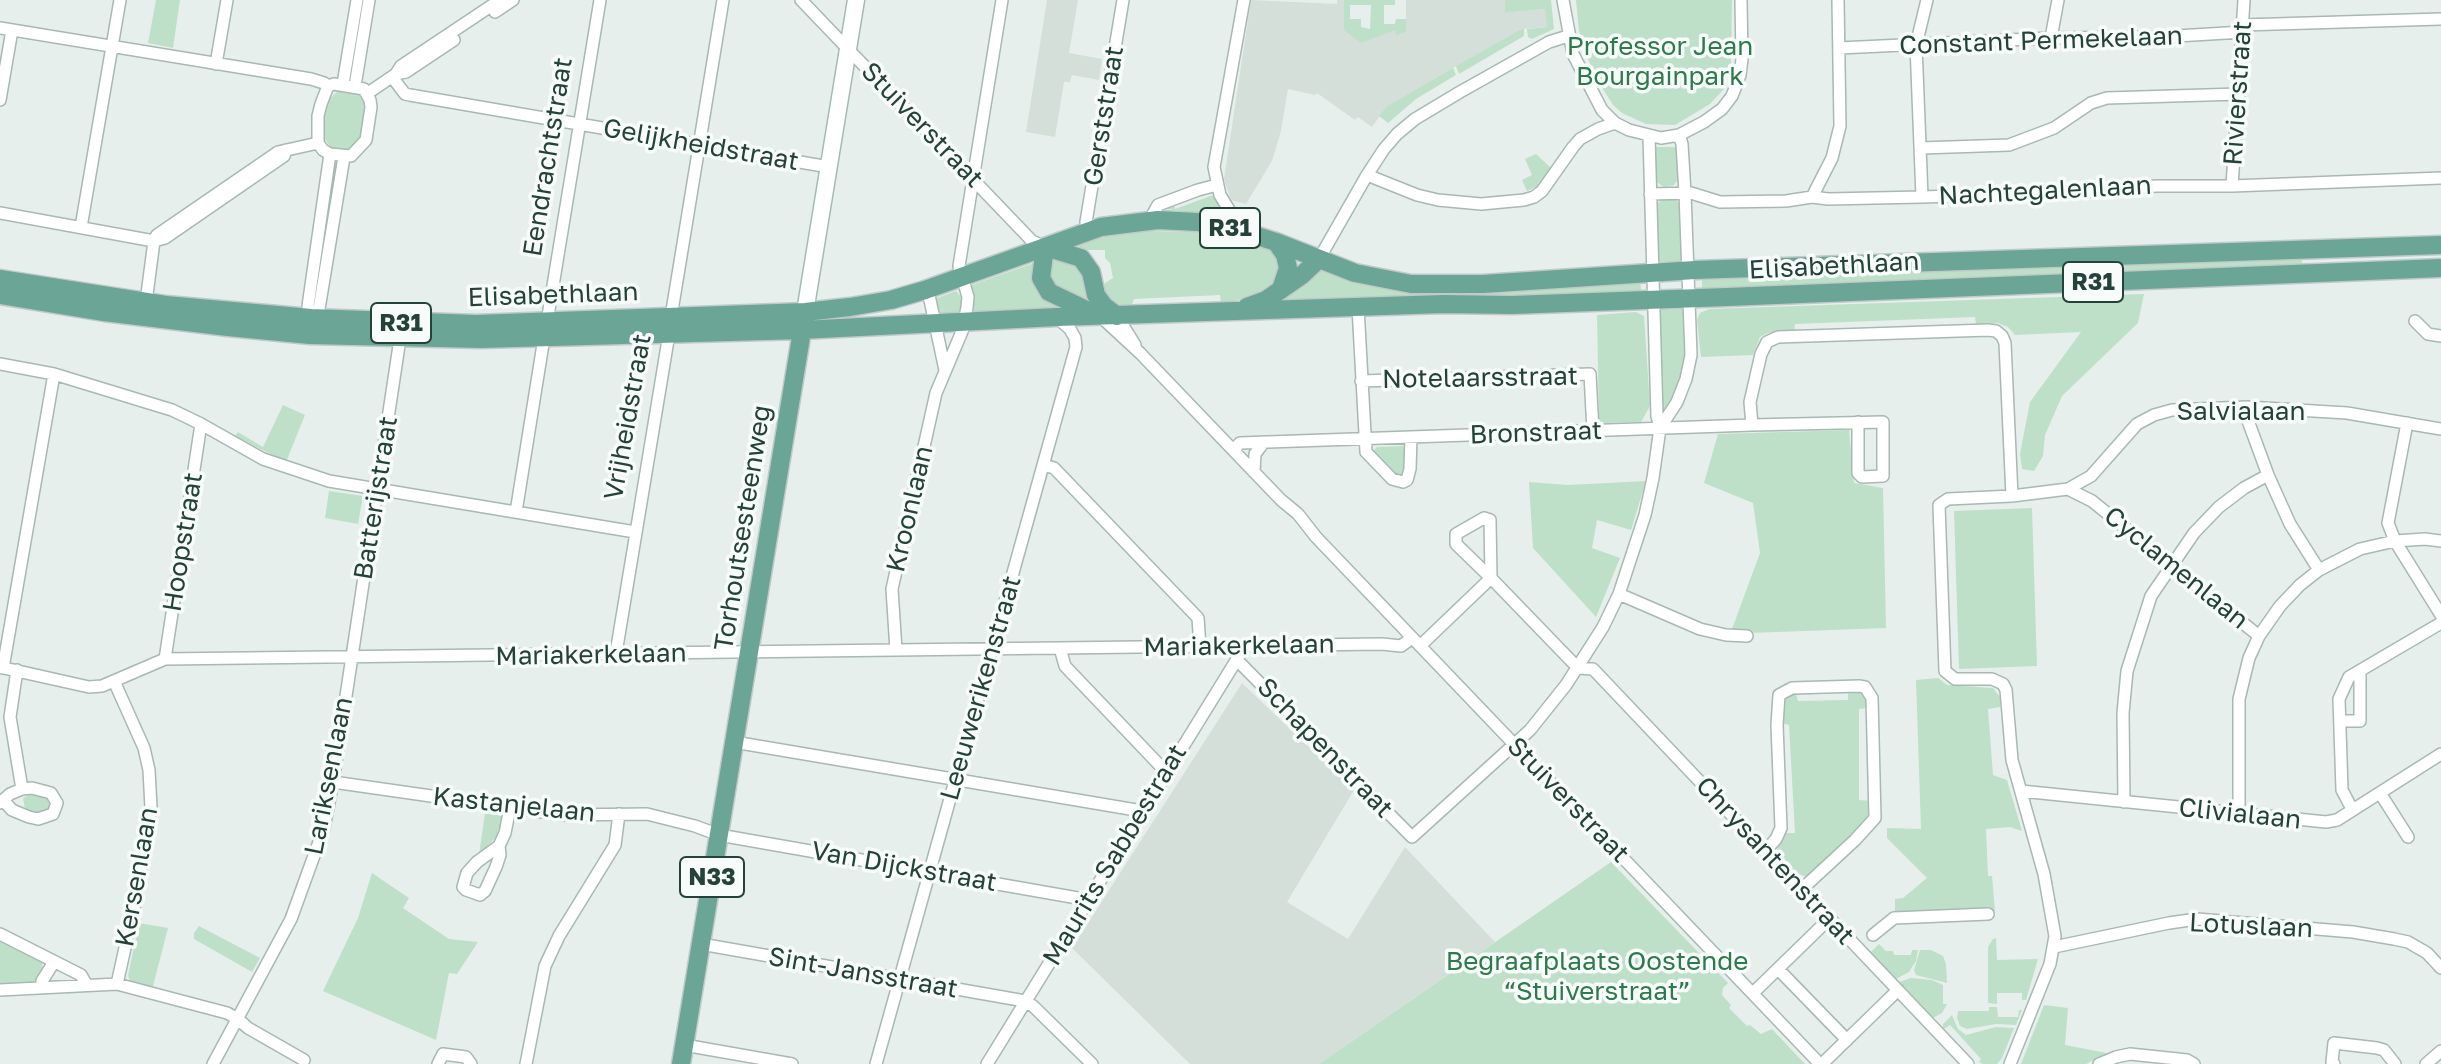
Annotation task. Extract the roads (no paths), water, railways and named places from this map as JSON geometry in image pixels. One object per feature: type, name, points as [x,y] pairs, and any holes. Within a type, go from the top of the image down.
[{"type":"main road","name":"Elisabethlaan","points":[[803,321],[925,290],[1087,232],[1112,225],[1149,221],[1197,222],[1235,229],[1355,273],[1411,284],[1483,284],[1652,272],[2441,245]]},
{"type":"main road","name":"R31","points":[[1276,242],[1285,255],[1288,268],[1281,289]]},
{"type":"main road","name":"Elisabethlaan","points":[[1045,247],[1041,278],[1049,292],[1108,316]]},
{"type":"main road","points":[[1045,247],[1081,258],[1091,272],[1096,295],[1108,316]]},
{"type":"main road","name":"Elisabethlaan","points":[[1229,312],[1266,300],[1319,259]]},
{"type":"main road","name":"Elisabethlaan","points":[[0,279],[400,339],[546,330],[803,321],[933,323],[1358,307],[1689,299],[2441,268]]},
{"type":"main road","name":"Elisabethlaan","points":[[0,295],[151,319],[311,326],[441,324],[546,330]]},
{"type":"main road","name":"Torhoutsesteenweg","points":[[681,1064],[803,321]]},
{"type":"street","points":[[81,227],[120,0]]},
{"type":"street","points":[[216,64],[227,0]]},
{"type":"street","points":[[349,85],[357,0]]},
{"type":"street","points":[[349,85],[369,0]]},
{"type":"street","points":[[368,93],[394,75],[401,66],[496,6],[513,0]]},
{"type":"street","name":"Eendrachtstraat","points":[[516,512],[600,0]]},
{"type":"street","name":"Vrijheidstraat","points":[[616,653],[723,0]]},
{"type":"street","name":"Stuiverstraat","points":[[801,0],[1032,241],[1045,247]]},
{"type":"street","name":"Torhoutsesteenweg","points":[[803,321],[856,0]]},
{"type":"street","points":[[964,322],[968,297],[959,266],[1002,0]]},
{"type":"street","name":"Gerststraat","points":[[1087,232],[1086,222],[1123,0]]},
{"type":"street","points":[[1235,229],[1234,218],[1220,195],[1214,167],[1244,0]]},
{"type":"street","points":[[1563,0],[1568,36],[1580,71],[1602,110],[1615,123],[1661,138],[1679,135],[1704,122],[1722,109],[1737,86],[1742,59],[1741,0]]},
{"type":"street","points":[[1812,197],[1838,141],[1841,113],[1838,0]]},
{"type":"street","points":[[1922,197],[1916,45],[1927,0]]},
{"type":"street","points":[[2051,38],[2058,0]]},
{"type":"street","name":"Rivierstraat","points":[[2232,186],[2244,0]]},
{"type":"street","name":"Constant Permekelaan","points":[[1839,48],[2051,38],[2160,37],[2243,29],[2441,19]]},
{"type":"street","points":[[0,100],[6,29],[311,79],[328,86],[349,85],[364,89],[371,107],[366,140],[351,156],[330,154],[318,143],[318,116],[328,86]]},
{"type":"street","points":[[1319,259],[1367,175],[1397,134],[1415,119],[1549,42],[1568,36]]},
{"type":"street","name":"Gelijkheidstraat","points":[[394,75],[405,94],[829,167]]},
{"type":"street","points":[[1921,148],[2009,145],[2054,128],[2091,103],[2107,98],[2239,94]]},
{"type":"street","points":[[1367,175],[1438,200],[1481,204],[1524,200],[1542,191],[1580,139],[1615,123]]},
{"type":"street","points":[[1514,744],[1530,730],[1578,668],[1619,594],[1645,515],[1660,428],[1677,402],[1686,379],[1691,355],[1685,193],[1679,135]]},
{"type":"street","points":[[1649,136],[1657,416],[1660,428]]},
{"type":"street","points":[[146,302],[157,235],[278,152],[318,143]]},
{"type":"street","points":[[311,326],[308,306],[330,154]]},
{"type":"street","points":[[311,326],[319,309],[344,157]]},
{"type":"street","points":[[1198,190],[1214,167]]},
{"type":"street","name":"Nachtegalenlaan","points":[[1650,194],[1685,193],[1720,202],[1786,201],[1812,197],[1922,197],[2441,178]]},
{"type":"street","points":[[1149,221],[1158,205],[1217,185]]},
{"type":"street","points":[[0,213],[154,241]]},
{"type":"street","points":[[925,290],[930,300],[945,370]]},
{"type":"street","points":[[1358,307],[1366,452],[1392,479],[1403,482],[1407,480],[1410,469],[1411,437]]},
{"type":"street","name":"Stuiverstraat","points":[[1108,316],[1140,353]]},
{"type":"street","name":"Stuiverstraat","points":[[1108,316],[1281,500],[1294,519],[1316,537],[1821,1064]]},
{"type":"street","name":"Leeuwerikenstraat","points":[[876,1064],[1076,347],[1070,329],[1057,317]]},
{"type":"street","points":[[2415,321],[2428,334],[2441,336]]},
{"type":"street","name":"Kroonlaan","points":[[896,650],[892,589],[936,393],[964,322]]},
{"type":"street","points":[[1752,425],[1750,402],[1761,354],[1767,342],[1778,337],[1996,331],[2005,343],[2012,496]]},
{"type":"street","name":"Batterijstraat","points":[[352,658],[400,339]]},
{"type":"street","points":[[0,364],[54,374],[138,398],[201,424],[263,459],[329,481],[635,532]]},
{"type":"street","points":[[1,667],[54,374]]},
{"type":"street","name":"Notelaarsstraat","points":[[1361,381],[1590,374],[1593,431]]},
{"type":"street","points":[[1677,402],[1691,427]]},
{"type":"street","points":[[2247,407],[2247,418],[2268,475],[2290,524],[2319,570]]},
{"type":"street","name":"Salvialaan","points":[[2068,489],[2091,476],[2137,424],[2172,410],[2247,407],[2347,413],[2441,429]]},
{"type":"street","points":[[1858,422],[1883,422],[1883,476],[1862,477],[1858,473],[1858,422]]},
{"type":"street","name":"Bronstraat","points":[[1233,450],[1240,443],[1858,422]]},
{"type":"street","points":[[2407,423],[2388,523],[2395,541],[2441,615]]},
{"type":"street","name":"Hoopstraat","points":[[165,659],[201,424]]},
{"type":"street","points":[[1254,472],[1255,454],[1264,442]]},
{"type":"street","points":[[1043,465],[1054,468],[1198,618],[1200,647]]},
{"type":"street","points":[[2124,802],[2123,713],[2127,671],[2151,596],[2194,533],[2219,507],[2268,475]]},
{"type":"street","name":"Cyclamenlaan","points":[[2091,476],[2092,501]]},
{"type":"street","points":[[2010,1064],[2050,964],[2055,936],[2044,874],[2012,760],[2006,690],[2003,684],[1992,679],[1955,679],[1945,671],[1939,505],[1948,499],[2068,489]]},
{"type":"street","name":"Cyclamenlaan","points":[[2068,489],[2092,501],[2259,636]]},
{"type":"street","name":"Chrysantenstraat","points":[[1491,578],[1490,520],[1484,518],[1456,534],[1456,544],[1578,668],[1593,669],[1968,1064]]},
{"type":"street","points":[[2239,814],[2239,699],[2249,658],[2259,636],[2280,606],[2319,570],[2360,549],[2395,541],[2441,541]]},
{"type":"street","points":[[1416,642],[1491,578]]},
{"type":"street","points":[[1619,594],[1700,629],[1747,636]]},
{"type":"street","points":[[2352,809],[2342,790],[2339,699],[2349,677],[2441,623]]},
{"type":"street","points":[[1382,644],[1401,625]]},
{"type":"street","name":"Mariakerkelaan","points":[[1,667],[89,687],[102,686],[165,659],[1401,646],[1416,642]]},
{"type":"street","name":"Maurits Sabbestraat","points":[[987,1064],[1237,660],[1239,646]]},
{"type":"street","points":[[1060,648],[1065,666],[1166,772]]},
{"type":"street","name":"Lariksenlaan","points":[[213,1064],[303,892],[321,836],[333,782],[352,658]]},
{"type":"street","name":"Schapenstraat","points":[[1237,660],[1412,837],[1514,744]]},
{"type":"street","points":[[17,670],[10,717],[22,789]]},
{"type":"street","points":[[2341,721],[2360,721],[2360,671]]},
{"type":"street","name":"Kersenlaan","points":[[114,681],[144,748],[149,770],[151,808],[117,984]]},
{"type":"street","points":[[1765,851],[1781,828],[1777,725],[1779,695],[1792,688],[1863,686],[1870,691],[1872,698],[1875,818],[1802,889]]},
{"type":"street","points":[[734,742],[1142,811]]},
{"type":"street","name":"Clivialaan","points":[[2021,791],[2326,822],[2337,820],[2441,754]]},
{"type":"street","name":"Kastanjelaan","points":[[333,782],[564,815],[647,814],[720,830]]},
{"type":"street","points":[[32,788],[51,793],[57,803],[53,814],[38,819],[12,810],[1,801],[10,794],[32,788]]},
{"type":"street","points":[[2380,793],[2408,837]]},
{"type":"street","points":[[499,846],[510,808]]},
{"type":"street","points":[[526,1064],[545,966],[564,927],[615,845],[619,814]]},
{"type":"street","name":"Van Dijckstraat","points":[[720,830],[1089,900]]},
{"type":"street","points":[[1873,935],[1894,918],[1988,914]]},
{"type":"street","points":[[1753,993],[1829,919]]},
{"type":"street","name":"Lotuslaan","points":[[2054,947],[2197,919],[2323,929],[2394,939],[2408,942],[2427,953],[2441,968]]},
{"type":"street","points":[[0,934],[81,975],[86,984]]},
{"type":"street","name":"Sint-Jansstraat","points":[[701,944],[1025,1001]]},
{"type":"street","points":[[42,987],[42,981],[54,962]]},
{"type":"street","points":[[1778,969],[1847,1040]]},
{"type":"street","points":[[0,990],[117,984],[227,1013],[304,1060]]},
{"type":"street","points":[[1821,1064],[1898,990]]},
{"type":"street","points":[[1025,1001],[1092,1064]]},
{"type":"street","points":[[2334,1064],[2334,1043],[2384,1050],[2395,1064]]},
{"type":"street","points":[[684,1045],[792,1064]]},
{"type":"street","points":[[2426,1064],[2441,1051]]},
{"type":"street","points":[[438,1064],[443,1054],[466,1057],[471,1064]]},
{"type":"street","points":[[2099,1064],[2130,1054],[2187,1060],[2194,1064]]},
{"type":"park label","name":"Professor Jean Bourgainpark","points":[[1660,62]]},
{"type":"park label","name":"Begraafplaats Oostende “Stuiverstraat”","points":[[1597,977]]}]
